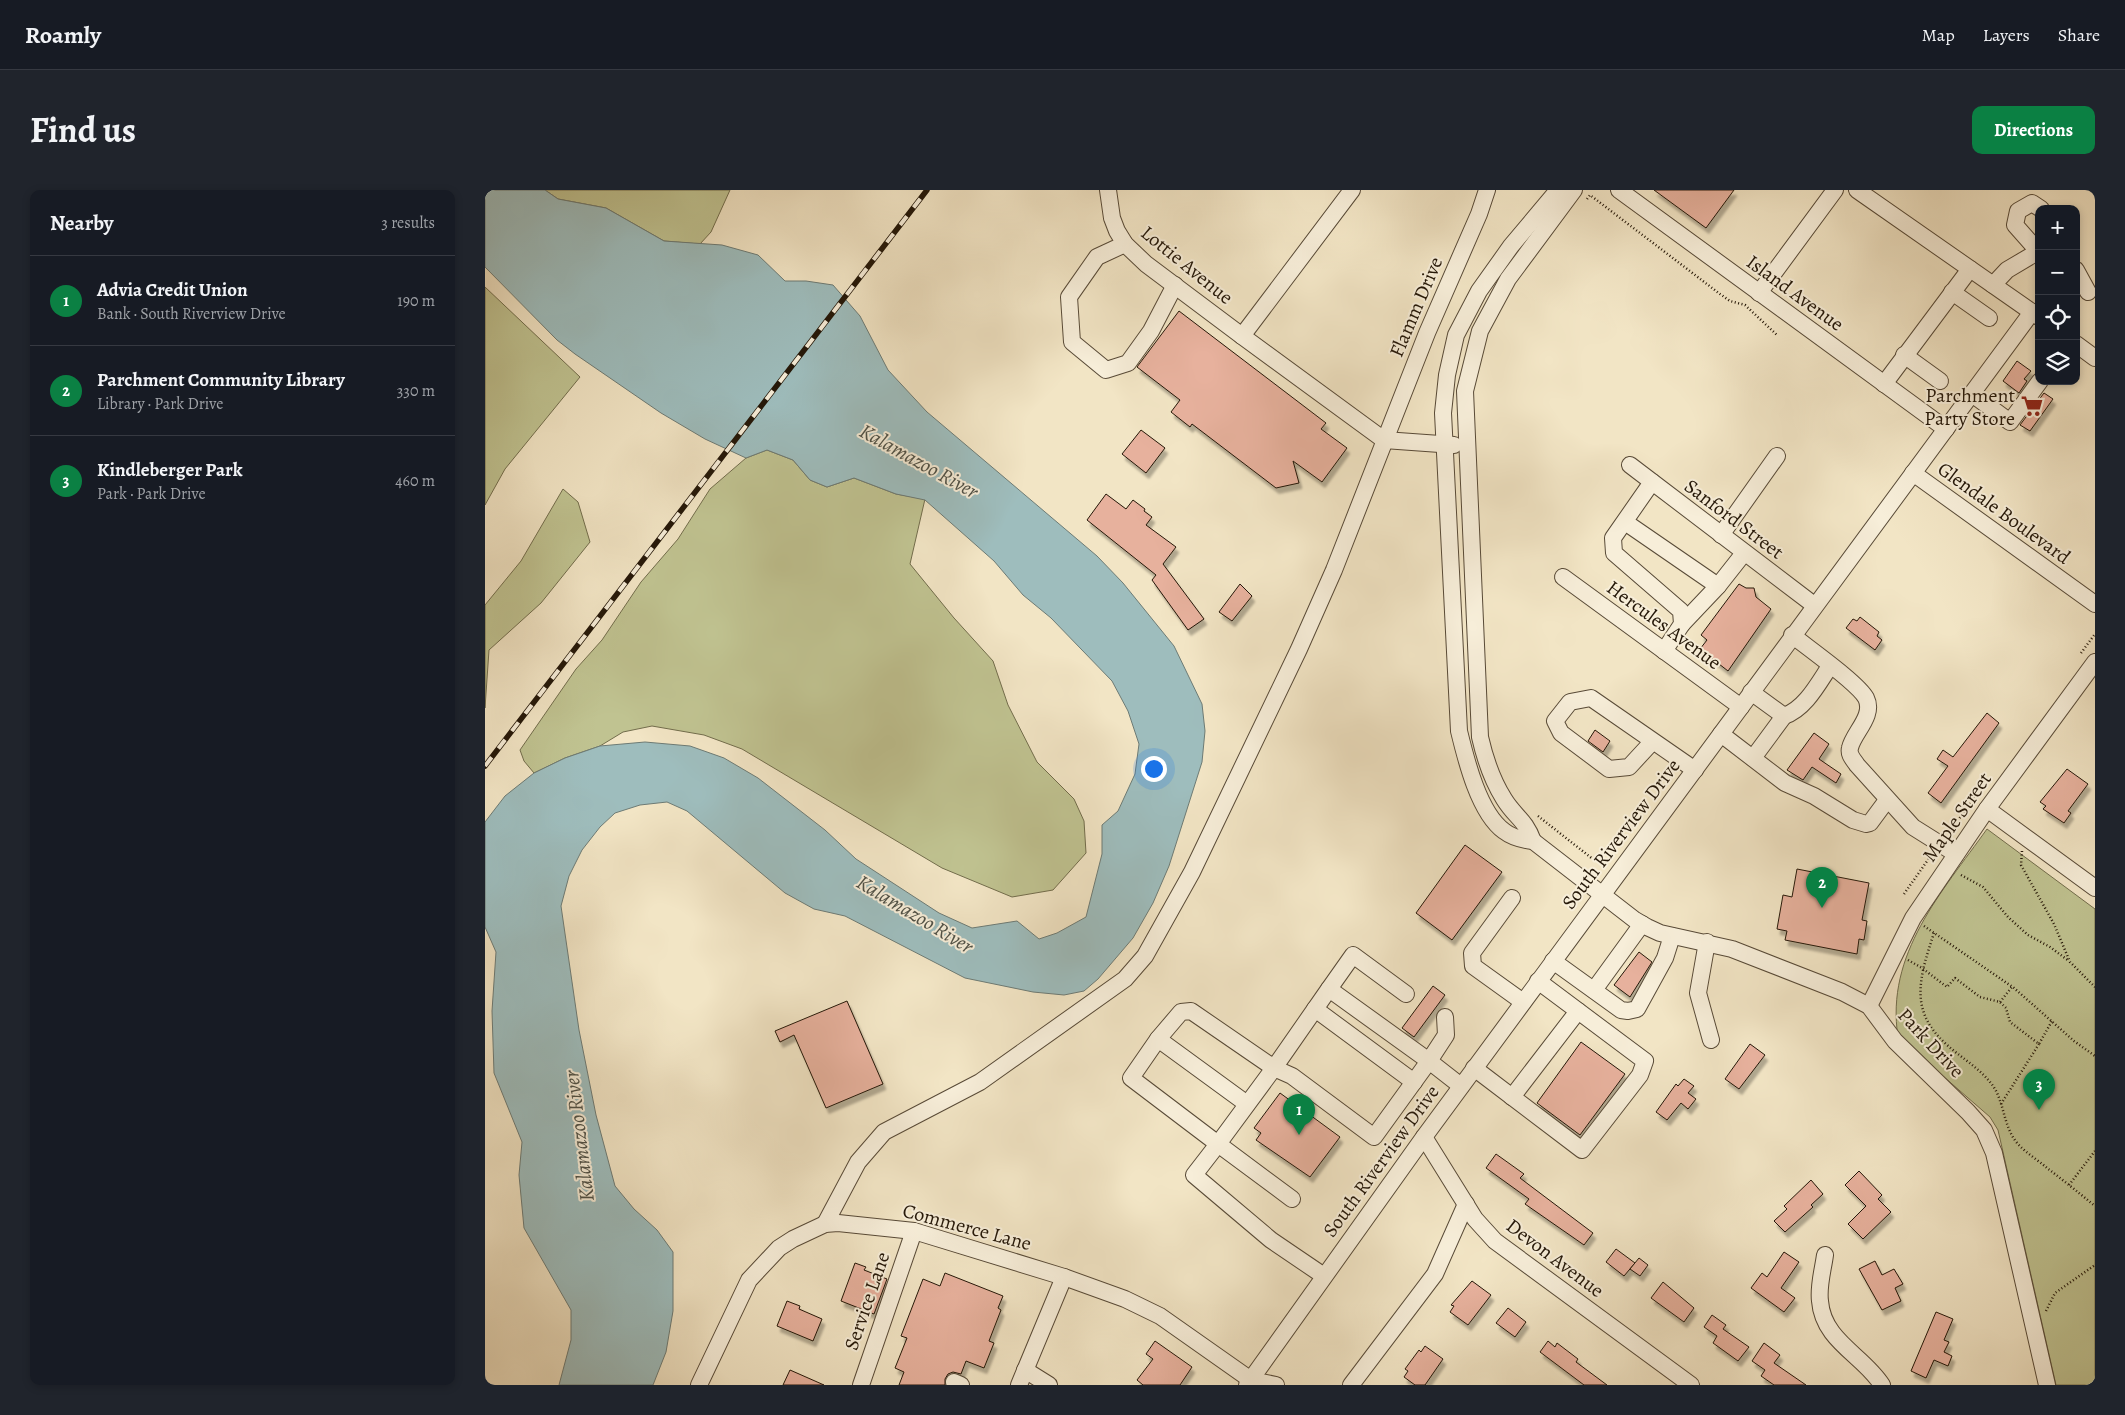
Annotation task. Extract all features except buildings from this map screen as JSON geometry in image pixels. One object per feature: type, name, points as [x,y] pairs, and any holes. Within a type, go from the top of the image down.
[{"type":"street","name":"Lottie Avenue","points":[[1108,190],[1112,218],[1117,231],[1125,244],[1146,264],[1384,440]]},
{"type":"street","points":[[1242,336],[1352,190]]},
{"type":"street","name":"Flamm Drive","points":[[825,1224],[858,1162],[884,1132],[980,1082],[1125,979],[1145,956],[1192,872],[1299,649],[1334,570],[1427,333],[1479,214],[1487,190]]},
{"type":"street","points":[[1558,190],[1511,246],[1479,291],[1456,335],[1447,375],[1443,413],[1459,731],[1468,772],[1492,818],[1503,831],[1517,839],[1533,842],[1528,827],[1505,801],[1493,779],[1485,760],[1480,737],[1465,391],[1480,331],[1509,279],[1579,196]]},
{"type":"street","name":"Island Avenue","points":[[1619,190],[1945,429]]},
{"type":"street","points":[[1759,293],[1835,190]]},
{"type":"street","points":[[1857,190],[2035,312]]},
{"type":"street","points":[[2035,205],[2032,203],[2018,212],[2015,225],[2035,248]]},
{"type":"street","points":[[1125,244],[1097,257],[1069,297],[1072,342],[1106,370],[1128,363],[1151,331],[1175,285]]},
{"type":"street","points":[[1993,285],[2007,270],[2035,253]]},
{"type":"street","points":[[1884,384],[1970,269]]},
{"type":"street","points":[[2080,279],[2086,293]]},
{"type":"street","points":[[1952,292],[1989,318]]},
{"type":"street","name":"South Riverview Drive","points":[[1249,1383],[1474,1068],[1695,770],[1814,605],[1945,429],[2035,314]]},
{"type":"street","points":[[2080,347],[2095,358]]},
{"type":"street","points":[[1904,355],[1939,380]]},
{"type":"street","points":[[1972,394],[2010,422],[2037,385]]},
{"type":"street","points":[[1384,440],[1467,446]]},
{"type":"street","points":[[1721,535],[1777,456]]},
{"type":"street","name":"Sanford Street","points":[[1630,465],[1814,605]]},
{"type":"street","name":"Glendale Boulevard","points":[[1913,473],[2095,604]]},
{"type":"street","points":[[1651,482],[1613,538],[1614,553],[1681,611],[1682,624]]},
{"type":"street","points":[[1625,522],[1719,586]]},
{"type":"street","points":[[1664,651],[1682,624],[1719,586],[1744,553]]},
{"type":"street","name":"Hercules Avenue","points":[[1563,577],[1741,707]]},
{"type":"street","points":[[1792,636],[1866,698],[1868,706],[1863,723],[1849,749],[1850,756],[1887,800],[1913,826],[1956,854]]},
{"type":"street","name":"Maple Street","points":[[1869,1006],[1913,918],[1987,808],[2095,662]]},
{"type":"street","points":[[1753,758],[1784,716],[1791,714],[1808,698],[1830,666]]},
{"type":"street","points":[[1751,692],[1784,716]]},
{"type":"street","points":[[1653,741],[1629,767],[1609,769],[1561,733],[1555,720],[1570,702],[1591,698],[1695,770]]},
{"type":"street","points":[[1721,734],[1785,783],[1815,796],[1853,820],[1866,824],[1870,823],[1887,800]]},
{"type":"street","points":[[1987,808],[2095,888]]},
{"type":"street","name":"Park Drive","points":[[1533,842],[1642,924],[1672,936],[1707,942],[1737,951],[1842,992],[1869,1006],[1895,1042],[1968,1112],[1984,1130],[1994,1153],[2047,1385]]},
{"type":"street","points":[[1512,898],[1472,953],[1471,960],[1473,966],[1523,1002]]},
{"type":"street","points":[[1594,990],[1642,924]]},
{"type":"street","points":[[1553,961],[1621,1010],[1628,1011],[1637,1009],[1665,958],[1672,936]]},
{"type":"street","points":[[1707,942],[1698,993],[1711,1040]]},
{"type":"street","points":[[1325,1276],[1271,1240],[1194,1175],[1274,1068],[1353,955],[1406,994]]},
{"type":"street","points":[[1474,1068],[1581,1150],[1640,1075],[1645,1061],[1538,981]]},
{"type":"street","points":[[1329,989],[1461,1086]]},
{"type":"street","points":[[1315,1009],[1414,1082]]},
{"type":"street","points":[[1292,1199],[1131,1078],[1158,1039],[1181,1012],[1191,1011],[1274,1068],[1292,1076],[1374,1137],[1446,1035],[1445,1017]]},
{"type":"street","points":[[1515,1099],[1577,1011]]},
{"type":"street","points":[[1158,1039],[1247,1104]]},
{"type":"street","name":"Devon Avenue","points":[[1424,1137],[1475,1219],[1495,1241],[1691,1385]]},
{"type":"street","points":[[1351,1385],[1435,1274],[1465,1204]]},
{"type":"street","name":"Commerce Lane","points":[[699,1385],[749,1280],[779,1248],[805,1232],[825,1224],[914,1231],[1064,1276],[1125,1299],[1160,1316],[1249,1383]]},
{"type":"street","name":"Service Lane","points":[[861,1385],[914,1231]]},
{"type":"street","points":[[1825,1255],[1819,1300],[1823,1319],[1831,1334],[1871,1370],[1882,1385]]},
{"type":"street","points":[[1019,1385],[1064,1276]]},
{"type":"street","points":[[1025,1370],[1049,1385]]},
{"type":"street","points":[[1249,1383],[1276,1385]]},
{"type":"path","points":[[1579,196],[1590,195],[1719,294],[1745,306],[1778,336]]},
{"type":"path","points":[[2077,658],[2095,634]]},
{"type":"path","points":[[1904,894],[1985,785]]},
{"type":"path","points":[[1535,813],[1594,860]]},
{"type":"path","points":[[2023,835],[2021,865],[2054,924],[2070,962]]},
{"type":"path","points":[[1961,875],[1983,887],[2008,917],[2028,934],[2070,962],[2095,987]]},
{"type":"path","points":[[1913,918],[2012,987],[2074,1041],[2095,1056]]},
{"type":"path","points":[[1934,933],[1922,968],[1919,991],[1926,1021],[1945,1043],[1990,1082],[2001,1104],[2007,1126],[2017,1144],[2095,1206]]},
{"type":"path","points":[[1922,968],[1947,986],[1955,978],[1980,997],[2000,1002],[2006,1008],[2010,1022],[2039,1044]]},
{"type":"path","points":[[2000,1002],[2012,987]]},
{"type":"path","points":[[2001,1104],[2052,1021]]},
{"type":"path","points":[[2069,1185],[2095,1151]]},
{"type":"path","points":[[2046,1318],[2046,1311],[2055,1293],[2095,1265]]},
{"type":"green space","points":[[545,190],[730,190],[711,232],[700,244],[664,241],[606,208],[558,199]]},
{"type":"green space","points":[[485,287],[580,377],[505,469],[485,505]]},
{"type":"green space","points":[[767,450],[793,460],[810,480],[827,487],[854,478],[896,494],[925,499],[910,564],[954,618],[993,661],[1008,705],[1037,762],[1074,799],[1084,821],[1086,853],[1053,890],[1012,897],[942,868],[742,749],[704,735],[652,726],[623,732],[600,746],[565,758],[534,773],[524,761],[520,750],[576,669],[602,640],[641,582],[678,539],[710,489],[746,458]]},
{"type":"green space","points":[[563,489],[578,502],[590,542],[541,603],[489,650],[485,708],[485,605],[521,561]]},
{"type":"green space","points":[[1987,829],[2095,909],[2095,1385],[2056,1385],[1998,1130],[1990,1117],[1898,1037],[1896,1007],[1900,978],[1909,951],[1936,901]]},
{"type":"water","name":"Kalamazoo River","points":[[485,190],[545,190],[558,199],[606,208],[664,241],[722,245],[758,255],[785,281],[806,281],[833,285],[860,316],[888,370],[927,412],[1097,556],[1123,583],[1174,646],[1202,704],[1205,731],[1202,762],[1169,866],[1153,903],[1133,938],[1098,979],[1084,991],[1064,995],[1033,992],[965,978],[845,916],[814,909],[785,893],[687,811],[667,802],[640,805],[615,813],[600,827],[582,850],[569,876],[561,906],[579,1030],[596,1115],[615,1186],[634,1209],[657,1230],[673,1252],[673,1311],[666,1352],[653,1385],[559,1385],[571,1340],[571,1310],[524,1228],[519,1175],[522,1142],[494,1073],[492,1011],[496,952],[485,927],[485,822],[505,796],[534,773],[565,758],[600,746],[645,742],[690,746],[724,758],[758,778],[825,830],[856,859],[939,913],[972,928],[1017,921],[1039,939],[1057,933],[1086,917],[1102,854],[1102,825],[1118,811],[1135,774],[1139,744],[1128,711],[1112,681],[1051,618],[1023,595],[994,561],[925,500],[896,494],[854,478],[827,487],[810,480],[793,460],[767,450],[746,458],[705,439],[661,413],[557,340],[485,267]]},
{"type":"railway","points":[[485,766],[927,190]]},
{"type":"place","name":"Parchment Party Store","points":[[2032,406]]},
{"type":"place","name":"Parchment Community Library","points":[[1822,908]]},
{"type":"place","name":"Kindleberger Park","points":[[2039,1110]]},
{"type":"place","name":"Advia Credit Union","points":[[1299,1135]]}]
